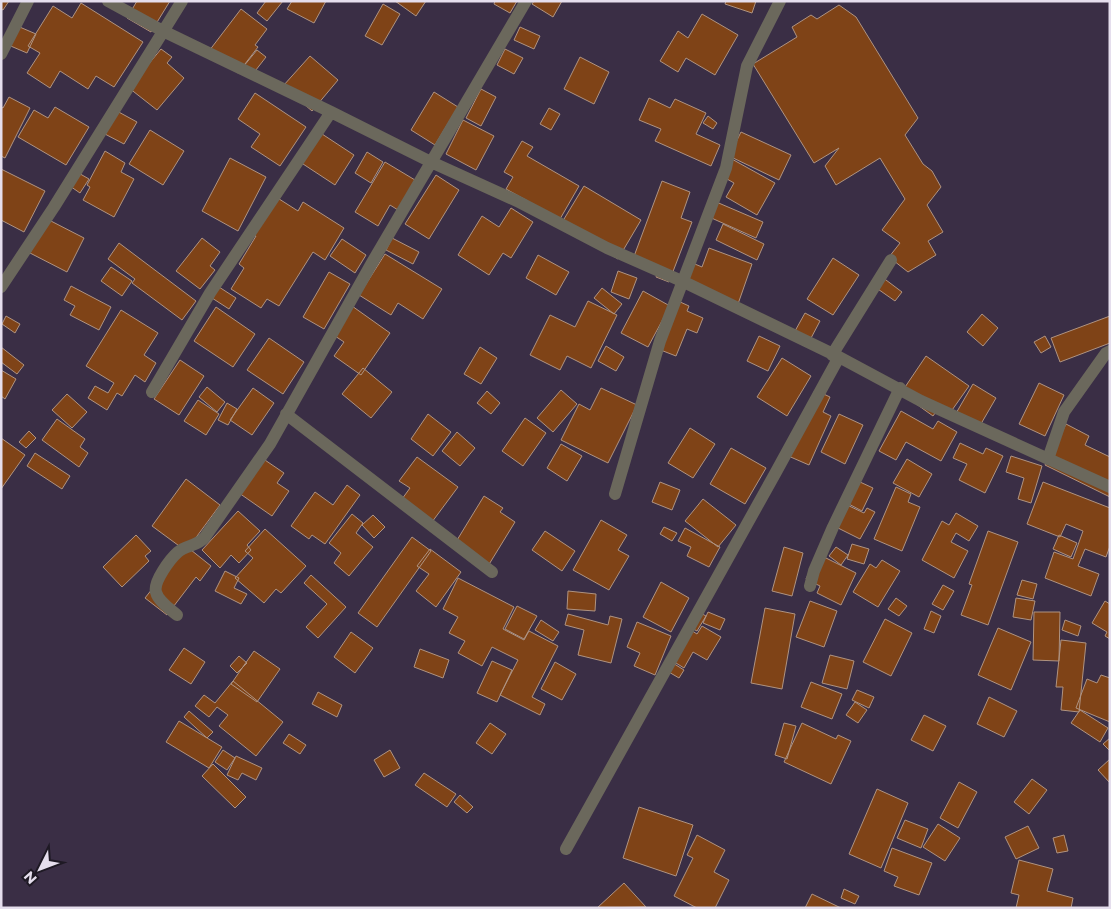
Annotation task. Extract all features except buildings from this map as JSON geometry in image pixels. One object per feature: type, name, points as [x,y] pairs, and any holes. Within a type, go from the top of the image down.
[{"type":"street","points":[[1,54],[28,1]]},
{"type":"street","points":[[108,1],[163,31],[431,162],[516,201],[607,248],[684,282],[836,356],[900,388],[921,401],[1110,487]]},
{"type":"street","points":[[1,287],[54,207],[182,1]]},
{"type":"street","points":[[177,615],[156,594],[156,585],[163,570],[178,552],[198,543],[205,537],[270,444],[431,162],[526,1]]},
{"type":"street","points":[[615,494],[660,341],[726,168],[747,66],[780,1]]},
{"type":"street","points":[[152,392],[210,293],[331,112]]},
{"type":"street","points":[[566,849],[776,472],[836,356],[891,260]]},
{"type":"street","points":[[1048,460],[1064,412],[1106,353],[1110,351]]},
{"type":"street","points":[[810,586],[833,527],[900,388]]},
{"type":"street","points":[[286,414],[492,572]]}]
